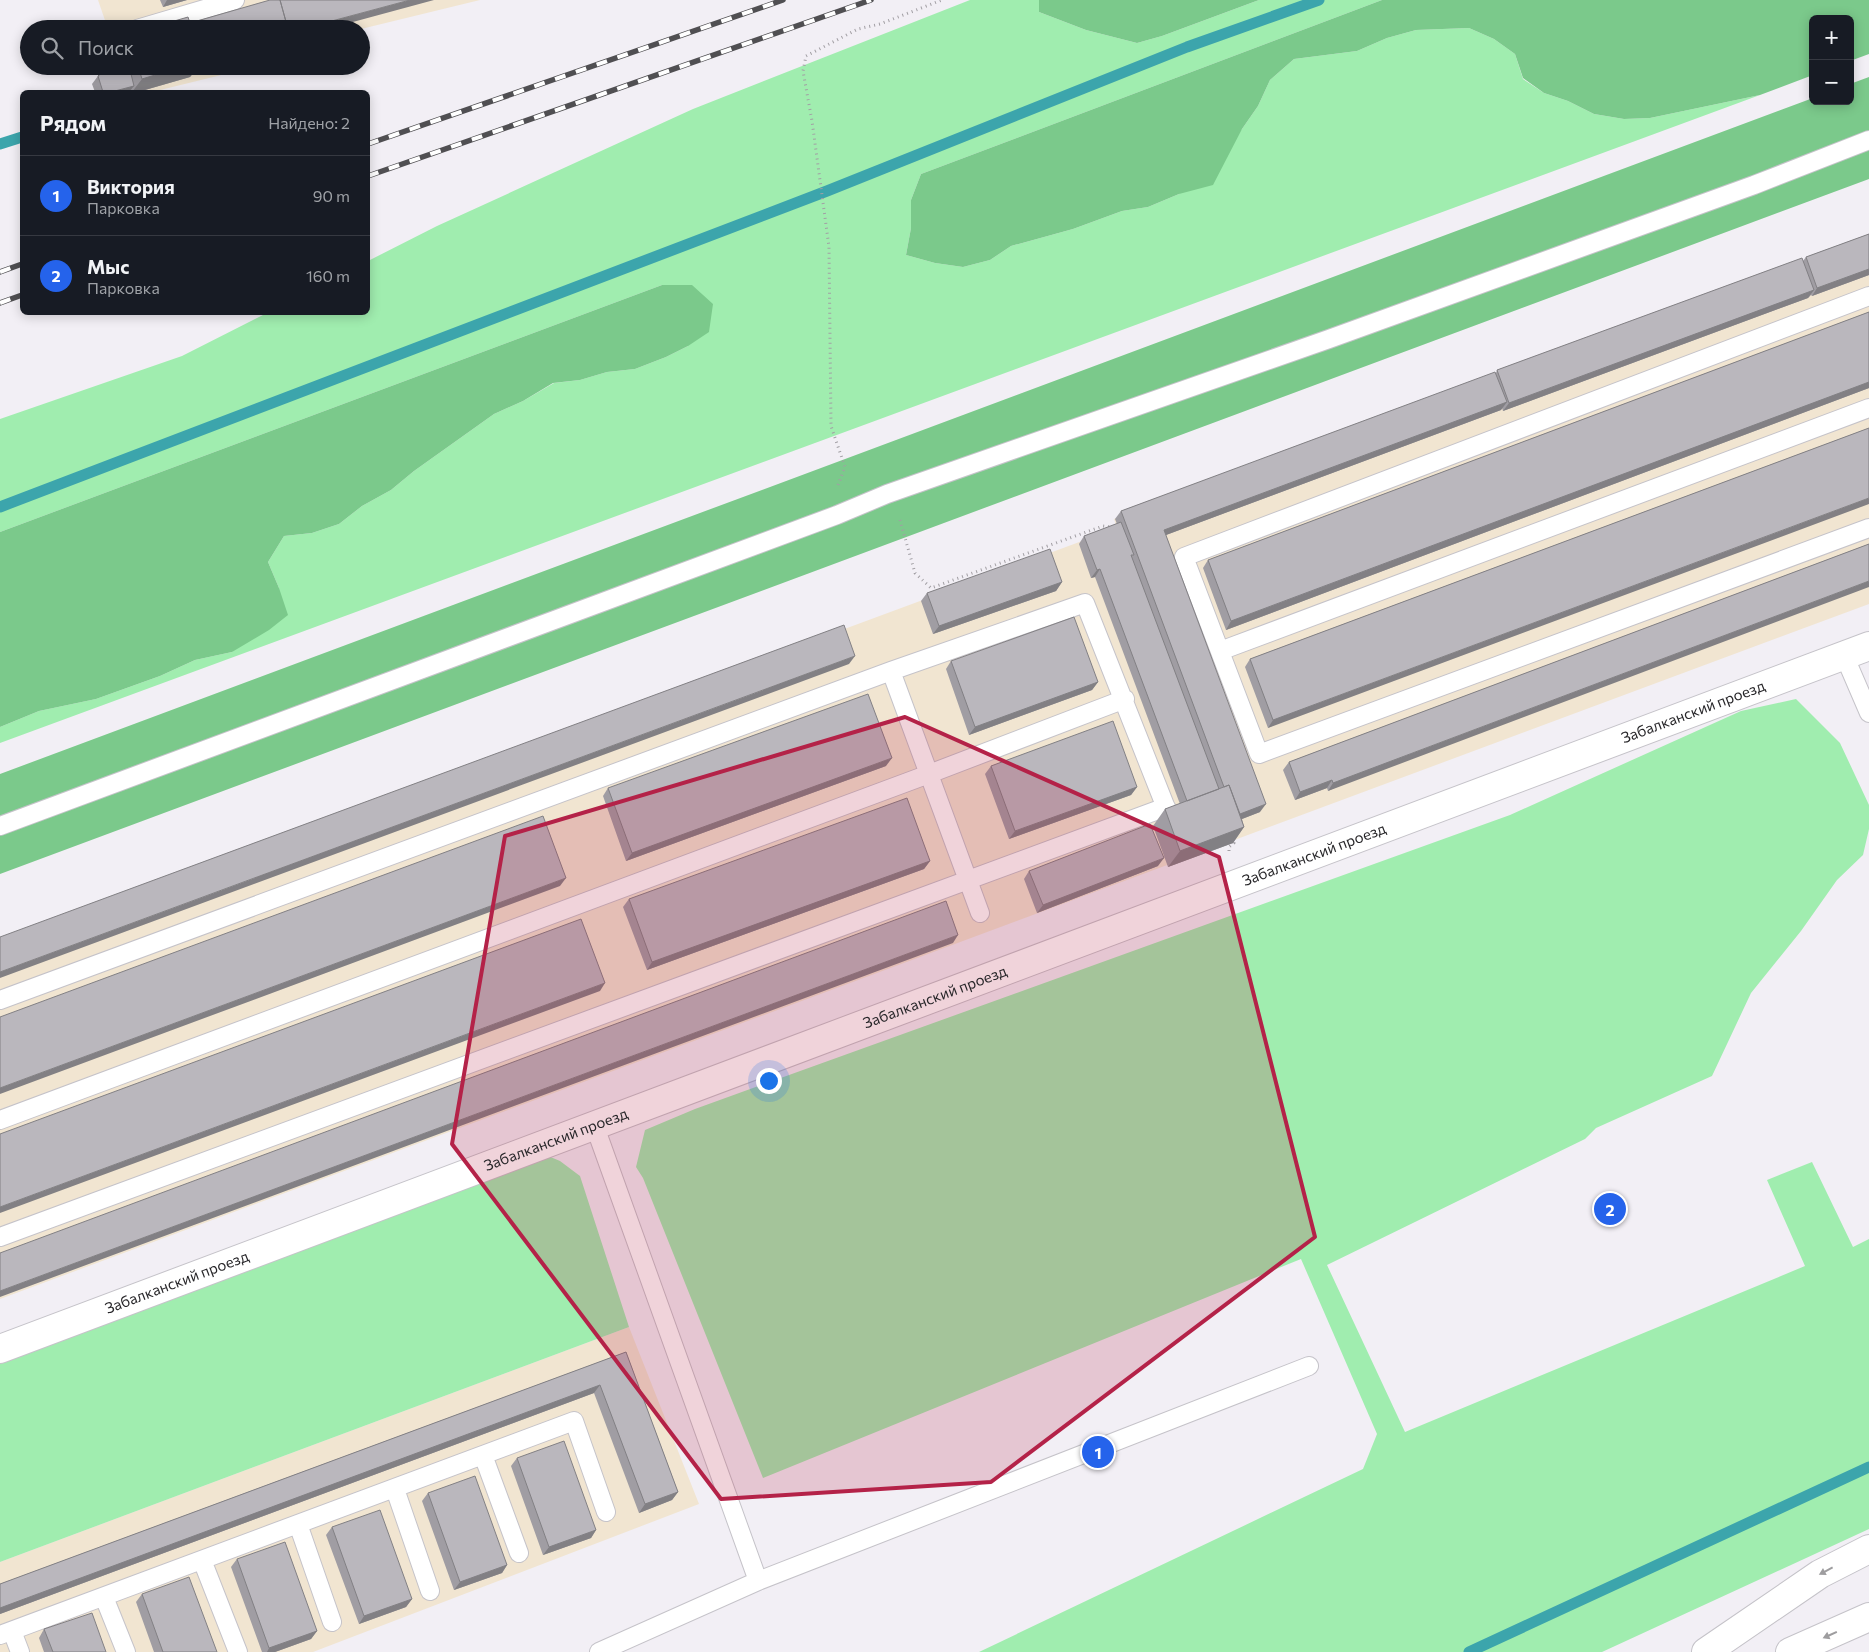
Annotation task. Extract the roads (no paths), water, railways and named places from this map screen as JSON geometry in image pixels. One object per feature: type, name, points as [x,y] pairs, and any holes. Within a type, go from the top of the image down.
[{"type":"main road","name":"Забалканский проезд","points":[[0,1349],[594,1124],[1857,651]]},
{"type":"main road","points":[[1706,1652],[1820,1574],[1869,1549]]},
{"type":"main road","points":[[1790,1652],[1869,1618]]},
{"type":"lane","points":[[167,20],[235,0]]},
{"type":"lane","points":[[0,826],[837,515],[887,494],[1329,339],[1754,186],[1869,140]]},
{"type":"lane","points":[[1869,296],[1184,557],[1259,754],[1869,528]]},
{"type":"lane","points":[[1220,651],[1869,408]]},
{"type":"lane","points":[[0,1000],[891,670],[1085,603],[1168,812],[968,880],[0,1237]]},
{"type":"lane","points":[[1857,651],[1869,713]]},
{"type":"lane","points":[[891,670],[980,913]]},
{"type":"lane","points":[[0,1120],[929,774],[1124,699]]},
{"type":"lane","points":[[594,1124],[758,1581]]},
{"type":"lane","points":[[599,1652],[758,1581],[1310,1366]]},
{"type":"lane","points":[[20,1652],[6,1633],[574,1421],[606,1512]]},
{"type":"lane","points":[[483,1455],[519,1553]]},
{"type":"lane","points":[[395,1488],[430,1591]]},
{"type":"lane","points":[[298,1524],[332,1622]]},
{"type":"lane","points":[[202,1560],[238,1652]]},
{"type":"lane","points":[[104,1597],[126,1652]]},
{"type":"waterway","points":[[0,507],[827,191],[1187,47],[1319,0]]},
{"type":"waterway","points":[[0,144],[20,138]]},
{"type":"waterway","points":[[1469,1652],[1869,1467]]},
{"type":"railway","points":[[370,143],[783,0]]},
{"type":"railway","points":[[370,175],[871,0]]},
{"type":"railway","points":[[0,272],[20,265]]},
{"type":"railway","points":[[0,303],[20,296]]},
{"type":"place","name":"Мыс","points":[[1610,1209]]},
{"type":"place","name":"Виктория","points":[[1098,1452]]}]
